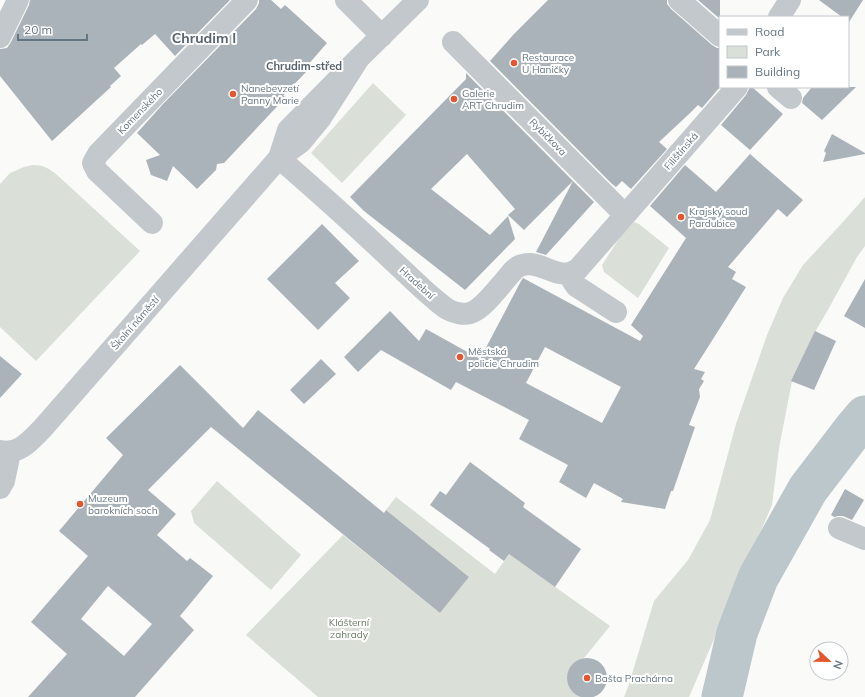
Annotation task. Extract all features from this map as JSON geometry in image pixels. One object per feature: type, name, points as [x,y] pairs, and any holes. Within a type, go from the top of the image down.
[{"type":"street","points":[[0,37],[18,0]]},
{"type":"street","name":"Komenského","points":[[152,223],[97,171],[93,163],[94,160],[98,154],[247,0]]},
{"type":"street","points":[[346,0],[382,36]]},
{"type":"street","name":"Školní náměstí","points":[[0,488],[4,481],[5,452],[18,450],[42,429],[279,158],[301,142],[320,119],[359,58],[418,0]]},
{"type":"street","points":[[679,0],[719,35]]},
{"type":"street","points":[[780,16],[790,0]]},
{"type":"street","name":"Rybičkova","points":[[452,42],[626,214]]},
{"type":"street","name":"Filištínská","points":[[570,273],[578,269],[736,88]]},
{"type":"street","name":"Hradební","points":[[279,158],[344,215],[423,289],[449,310],[463,314],[475,311],[484,304],[511,273],[521,265],[534,264],[560,273],[570,273]]},
{"type":"street","points":[[570,273],[576,286],[616,312]]},
{"type":"street","points":[[838,528],[865,539]]},
{"type":"green space","points":[[373,83],[406,115],[342,183],[311,153]]},
{"type":"green space","points":[[33,165],[45,167],[56,174],[140,251],[36,361],[0,327],[0,184],[10,173]]},
{"type":"green space","points":[[865,197],[865,246],[857,257],[815,332],[792,381],[779,448],[772,505],[689,697],[624,697],[654,601],[688,560],[710,520],[736,424],[767,335],[783,298],[803,265]]},
{"type":"green space","points":[[634,222],[639,224],[669,248],[638,298],[604,272],[602,265],[622,234]]},
{"type":"green space","points":[[217,481],[301,555],[271,590],[194,523],[191,511]]},
{"type":"green space","name":"Klášterní zahrady","points":[[396,497],[495,574],[509,554],[610,626],[584,658],[577,661],[569,671],[568,683],[570,689],[581,697],[318,697],[246,635],[343,535],[440,613],[469,577],[386,510]]},
{"type":"building","points":[[30,0],[230,0],[175,56],[155,34],[142,45],[141,44],[114,68],[121,76],[110,86],[111,87],[52,141],[0,76],[0,49],[7,48],[11,42]]},
{"type":"building","name":"Nanebevzetí Panny Marie","points":[[259,0],[271,0],[281,9],[285,5],[327,43],[307,66],[307,71],[283,96],[286,97],[224,163],[217,164],[216,170],[197,189],[173,166],[167,181],[151,175],[146,160],[160,155],[137,133],[163,104],[256,9]]},
{"type":"building","points":[[548,0],[667,0],[667,4],[671,9],[712,45],[719,48],[719,88],[702,108],[698,105],[659,142],[667,149],[631,189],[622,181],[616,187],[490,61],[513,35]]},
{"type":"building","points":[[698,0],[720,0],[719,18]]},
{"type":"building","points":[[819,0],[863,0],[849,22],[849,16],[841,16]]},
{"type":"building","points":[[466,73],[573,181],[524,230],[508,215],[515,209],[467,154],[431,189],[490,235],[508,216],[515,239],[465,290],[364,211],[350,197],[466,79]]},
{"type":"building","points":[[856,87],[822,120],[802,103],[803,98],[811,88]]},
{"type":"building","points":[[750,88],[753,88],[783,114],[750,150],[721,125],[746,95]]},
{"type":"building","points":[[832,134],[865,154],[823,162],[826,153],[824,151]]},
{"type":"building","points":[[750,154],[803,200],[787,217],[778,209],[728,267],[736,272],[732,279],[746,287],[694,369],[705,372],[701,379],[704,381],[699,389],[700,397],[689,425],[695,427],[673,491],[671,491],[665,509],[621,502],[623,499],[594,483],[586,498],[559,482],[568,465],[519,439],[529,420],[456,382],[451,390],[381,350],[358,372],[344,357],[390,311],[419,341],[426,329],[480,359],[523,278],[640,341],[643,336],[631,325],[686,238],[650,206],[685,165],[716,192]],"holes":[[[545,347],[621,387],[602,423],[526,383]]]},
{"type":"building","points":[[573,181],[594,202],[546,255],[536,252]]},
{"type":"building","points":[[322,224],[359,261],[335,283],[350,298],[318,330],[267,279]]},
{"type":"building","points":[[865,279],[865,328],[844,316]]},
{"type":"building","points":[[815,331],[836,341],[814,390],[791,381]]},
{"type":"building","points":[[0,356],[22,374],[0,398]]},
{"type":"building","points":[[321,359],[336,374],[304,404],[290,390]]},
{"type":"building","points":[[180,365],[243,428],[258,410],[384,513],[386,510],[469,577],[440,613],[211,427],[148,490],[176,514],[157,535],[187,561],[190,558],[213,576],[180,616],[194,630],[135,697],[28,697],[67,654],[31,622],[88,556],[59,531],[123,455],[106,438]],"holes":[[[108,586],[152,624],[124,656],[81,619]]]},
{"type":"building","points":[[470,462],[525,503],[523,507],[581,549],[555,587],[509,554],[504,561],[430,505],[440,491],[446,495]]},
{"type":"building","points":[[845,489],[864,500],[852,520],[843,516],[834,517],[831,515]]},
{"type":"building","name":"Bašta Prachárna","points":[[591,658],[598,661],[604,667],[607,678],[606,686],[598,695],[591,698],[583,698],[576,695],[568,686],[567,674],[570,667],[579,659]]},
{"type":"waterway","points":[[722,697],[737,633],[758,578],[808,489],[865,416]]},
{"type":"place","name":"Restaurace U Haničky","points":[[514,63]]},
{"type":"place","name":"Nanebevzetí Panny Marie","points":[[233,94]]},
{"type":"place","name":"Galerie ART Chrudim","points":[[454,99]]},
{"type":"place","name":"Krajský soud Pardubice","points":[[681,217]]},
{"type":"place","name":"Městská policie Chrudim","points":[[460,357]]},
{"type":"place","name":"Muzeum barokních soch","points":[[80,504]]},
{"type":"place","name":"Bašta Prachárna","points":[[587,678]]},
{"type":"district","name":"Chrudim I","points":[[204,38]]},
{"type":"district","name":"Chrudim-střed","points":[[304,66]]}]
